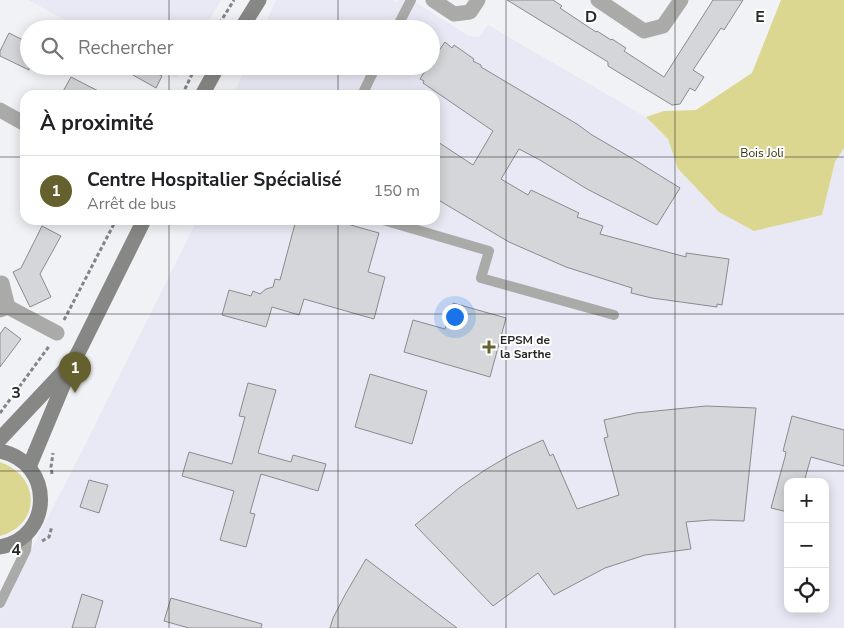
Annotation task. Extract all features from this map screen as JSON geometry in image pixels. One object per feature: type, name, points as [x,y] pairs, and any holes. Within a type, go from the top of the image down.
[{"type":"street","points":[[247,20],[259,0]]},
{"type":"street","points":[[433,0],[454,14],[470,12],[478,0]]},
{"type":"street","points":[[598,0],[644,31],[663,26],[681,0]]},
{"type":"street","points":[[205,90],[213,75]]},
{"type":"street","points":[[0,110],[20,121]]},
{"type":"street","points":[[29,467],[72,364],[142,225]]},
{"type":"street","points":[[0,284],[2,282],[4,308],[57,333]]},
{"type":"street","points":[[0,439],[72,364]]},
{"type":"street","points":[[0,451],[22,460],[36,476],[40,487],[41,504],[37,519],[28,533],[13,544],[0,547]]},
{"type":"lane","points":[[401,20],[411,0]]},
{"type":"lane","points":[[364,90],[372,75]]},
{"type":"lane","points":[[400,225],[489,252],[481,278],[614,315]]},
{"type":"lane","points":[[0,603],[26,550],[28,533]]},
{"type":"path","points":[[222,20],[234,0]]},
{"type":"path","points":[[184,90],[192,75]]},
{"type":"shaded area","points":[[28,0],[221,0],[209,20],[65,20]]},
{"type":"shaded area","name":"EPSM de la Sarthe","points":[[276,0],[392,0],[397,3],[398,0],[412,0],[469,36],[479,37],[488,25],[646,117],[668,139],[678,170],[719,212],[822,215],[835,162],[844,148],[844,628],[0,628],[0,610],[195,225],[440,225],[440,90],[236,90],[242,75],[440,75],[440,20],[267,20]]},
{"type":"green space","name":"Bois Joli","points":[[781,0],[844,0],[844,148],[835,162],[822,215],[754,231],[719,212],[678,169],[668,139],[646,117],[664,111],[696,110],[752,73]]},
{"type":"green space","points":[[0,462],[13,469],[23,478],[29,488],[31,500],[29,511],[23,521],[14,530],[0,536]]},
{"type":"building","points":[[507,0],[553,0],[562,6],[560,8],[596,32],[626,48],[624,51],[664,77],[713,0],[743,0],[724,30],[721,28],[693,70],[704,77],[695,91],[690,88],[680,104],[672,105],[608,66],[608,62]]},
{"type":"building","points":[[9,33],[20,38],[20,66],[0,56],[0,51]]},
{"type":"building","points":[[445,42],[452,48],[454,45],[474,59],[473,61],[481,65],[481,67],[680,188],[657,225],[587,189],[519,149],[501,179],[528,195],[531,190],[579,213],[577,217],[603,226],[600,234],[686,257],[686,253],[729,259],[722,305],[717,304],[717,307],[652,298],[631,293],[632,288],[566,267],[509,242],[440,201],[440,143],[473,165],[493,131],[440,95],[440,90],[433,90],[420,79],[422,75],[440,75],[440,49]]},
{"type":"building","points":[[133,75],[162,76],[156,88]]},
{"type":"building","points":[[71,77],[96,90],[64,90]]},
{"type":"building","points":[[295,225],[351,225],[379,233],[368,272],[385,277],[374,319],[304,299],[299,315],[272,307],[266,327],[222,315],[229,290],[251,296],[253,291],[260,294],[266,289],[273,287],[275,279],[280,280]]},
{"type":"building","points":[[42,226],[61,236],[40,274],[51,297],[30,307],[13,272],[21,268]]},
{"type":"building","points":[[453,303],[506,318],[490,377],[404,352],[413,320],[445,329]]},
{"type":"building","points":[[5,327],[21,339],[0,367],[0,334]]},
{"type":"building","points":[[370,374],[427,391],[412,444],[355,427]]},
{"type":"building","points":[[248,383],[276,390],[258,453],[291,462],[293,455],[326,464],[318,491],[261,474],[250,513],[255,514],[246,547],[220,540],[234,491],[182,476],[189,452],[232,464],[245,417],[239,416]]},
{"type":"building","points":[[706,406],[756,408],[744,521],[711,520],[686,522],[691,549],[645,555],[605,568],[554,595],[538,573],[493,606],[415,525],[459,488],[485,470],[512,454],[543,440],[550,456],[553,454],[577,509],[619,495],[604,438],[608,437],[604,420],[636,413]]},
{"type":"building","points":[[792,416],[844,430],[844,466],[811,457],[805,478],[784,478],[784,511],[771,508],[785,457],[786,452],[783,451]]},
{"type":"building","points":[[89,480],[108,485],[99,513],[80,507]]},
{"type":"building","points":[[366,559],[457,628],[330,628],[346,593]]},
{"type":"building","points":[[82,594],[103,601],[95,628],[72,628]]},
{"type":"building","points":[[171,598],[262,624],[261,628],[189,628],[164,621]]},
{"type":"place","name":"EPSM de la Sarthe","points":[[489,347]]},
{"type":"place","name":"Centre Hospitalier Spécialisé","points":[[75,393]]}]
